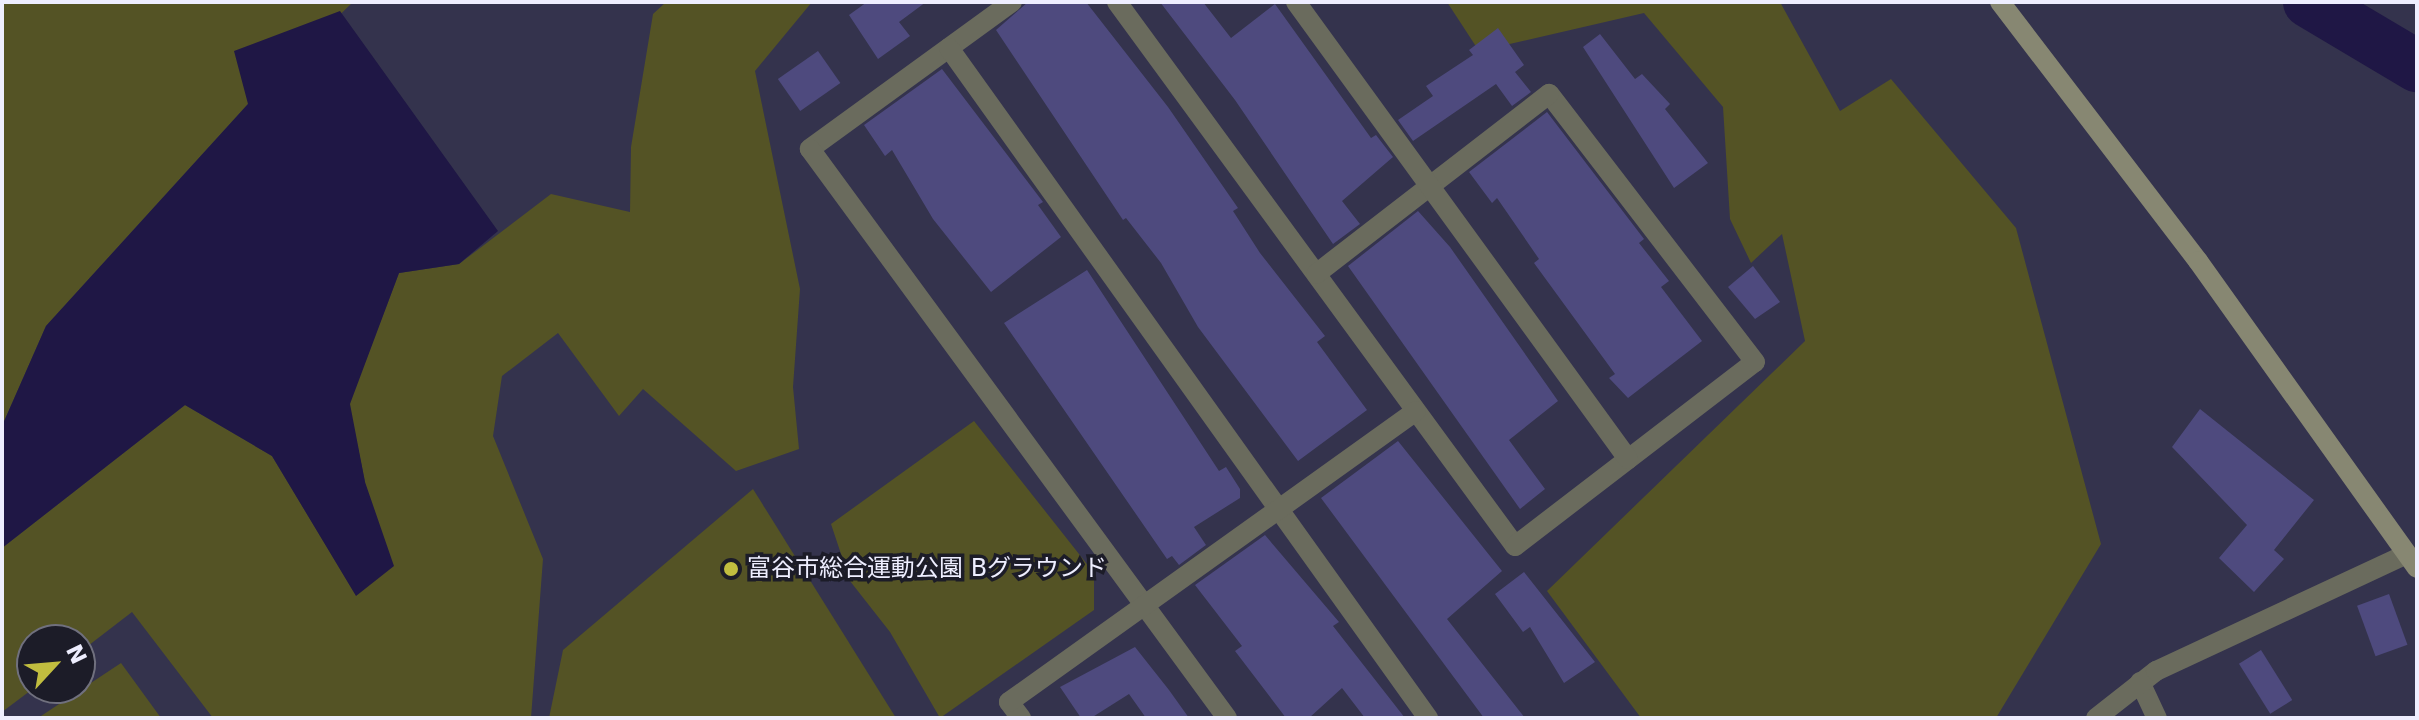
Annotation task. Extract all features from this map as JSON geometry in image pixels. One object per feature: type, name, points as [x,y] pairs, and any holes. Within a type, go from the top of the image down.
[{"type":"street","points":[[1012,2],[810,149],[1141,606],[1227,718]]},
{"type":"street","points":[[1117,2],[1416,411],[1515,546],[1755,362],[1549,94],[1316,274]]},
{"type":"street","points":[[1296,2],[1628,459]]},
{"type":"street","points":[[2000,2],[2198,261],[2411,561],[2140,682],[2096,718]]},
{"type":"street","points":[[949,48],[1428,718]]},
{"type":"street","points":[[1021,718],[1009,702],[1416,411]]},
{"type":"street","points":[[2140,682],[2157,718]]},
{"type":"shaded area","points":[[2,2],[353,2],[248,104],[46,326],[2,426]]},
{"type":"shaded area","points":[[666,2],[812,2],[755,71],[800,289],[793,387],[799,449],[736,471],[643,389],[619,416],[558,333],[502,376],[493,436],[543,559],[531,718],[213,718],[132,612],[96,640],[96,624],[16,624],[16,702],[2,712],[2,548],[185,405],[272,456],[356,595],[365,482],[349,404],[399,273],[459,264],[551,194],[630,212],[631,147],[653,14]]},
{"type":"shaded area","points":[[1447,2],[1780,2],[1840,111],[1891,79],[2016,228],[2101,544],[1996,718],[1641,718],[1547,591],[1805,341],[1782,234],[1751,263],[1730,219],[1723,107],[1644,13],[1479,51]]},
{"type":"shaded area","points":[[340,11],[498,231],[459,264],[399,273],[350,404],[365,482],[394,566],[356,596],[272,456],[185,405],[2,548],[2,426],[46,326],[248,104],[234,51]]},
{"type":"shaded area","points":[[974,421],[1094,573],[1094,610],[940,718],[890,632],[850,581],[831,524]]},
{"type":"shaded area","name":"富谷市総合運動公園 Bグラウンド","points":[[753,489],[896,718],[549,718],[563,650]]},
{"type":"shaded area","points":[[121,663],[161,718],[39,718],[59,704],[96,704],[96,680]]},
{"type":"building","points":[[867,2],[926,2],[899,22],[910,36],[878,59],[849,15]]},
{"type":"building","points":[[1028,2],[1086,2],[1168,107],[1238,208],[1233,211],[1260,253],[1325,336],[1317,342],[1367,410],[1298,461],[1198,327],[1161,263],[1126,218],[1123,220],[996,30]]},
{"type":"building","points":[[1160,2],[1203,2],[1231,38],[1275,4],[1371,138],[1376,135],[1393,157],[1342,201],[1360,224],[1333,244],[1235,100]]},
{"type":"building","points":[[1498,28],[1524,65],[1515,72],[1531,92],[1512,106],[1496,84],[1413,141],[1398,120],[1433,96],[1426,86],[1473,55],[1469,50]]},
{"type":"building","points":[[1600,34],[1635,79],[1642,74],[1670,104],[1665,109],[1708,163],[1674,188],[1583,47]]},
{"type":"building","points":[[818,51],[840,83],[800,111],[778,79]]},
{"type":"building","points":[[942,69],[1043,202],[1038,205],[1061,237],[991,292],[933,219],[892,150],[885,156],[864,125]]},
{"type":"building","points":[[1547,112],[1644,239],[1639,243],[1669,281],[1661,287],[1702,341],[1628,398],[1609,378],[1615,374],[1534,263],[1539,259],[1497,198],[1492,203],[1469,172]]},
{"type":"building","points":[[1418,211],[1450,247],[1558,401],[1509,440],[1545,489],[1520,509],[1348,266]]},
{"type":"building","points":[[1753,266],[1780,302],[1755,319],[1728,287]]},
{"type":"building","points":[[1087,270],[1219,471],[1226,467],[1240,489],[1240,498],[1194,527],[1206,545],[1179,565],[1172,556],[1167,559],[1004,323]]},
{"type":"building","points":[[2200,409],[2314,500],[2274,550],[2284,559],[2254,592],[2219,558],[2247,525],[2172,447]]},
{"type":"building","points":[[1398,441],[1502,571],[1447,619],[1525,718],[1484,718],[1321,498]]},
{"type":"building","points":[[1265,535],[1339,622],[1333,626],[1405,718],[1365,718],[1342,688],[1309,718],[1286,718],[1235,651],[1242,646],[1195,585]]},
{"type":"building","points":[[1524,572],[1595,662],[1564,683],[1530,627],[1523,632],[1495,594]]},
{"type":"building","points":[[2389,594],[2407,645],[2376,656],[2357,606]]},
{"type":"building","points":[[1135,647],[1189,718],[1146,718],[1129,694],[1091,718],[1081,718],[1060,687]]},
{"type":"building","points":[[2261,650],[2292,700],[2270,714],[2239,664]]},
{"type":"waterway","points":[[2309,2],[2417,66]]},
{"type":"place","name":"富谷市総合運動公園 Bグラウンド","points":[[731,569]]}]
